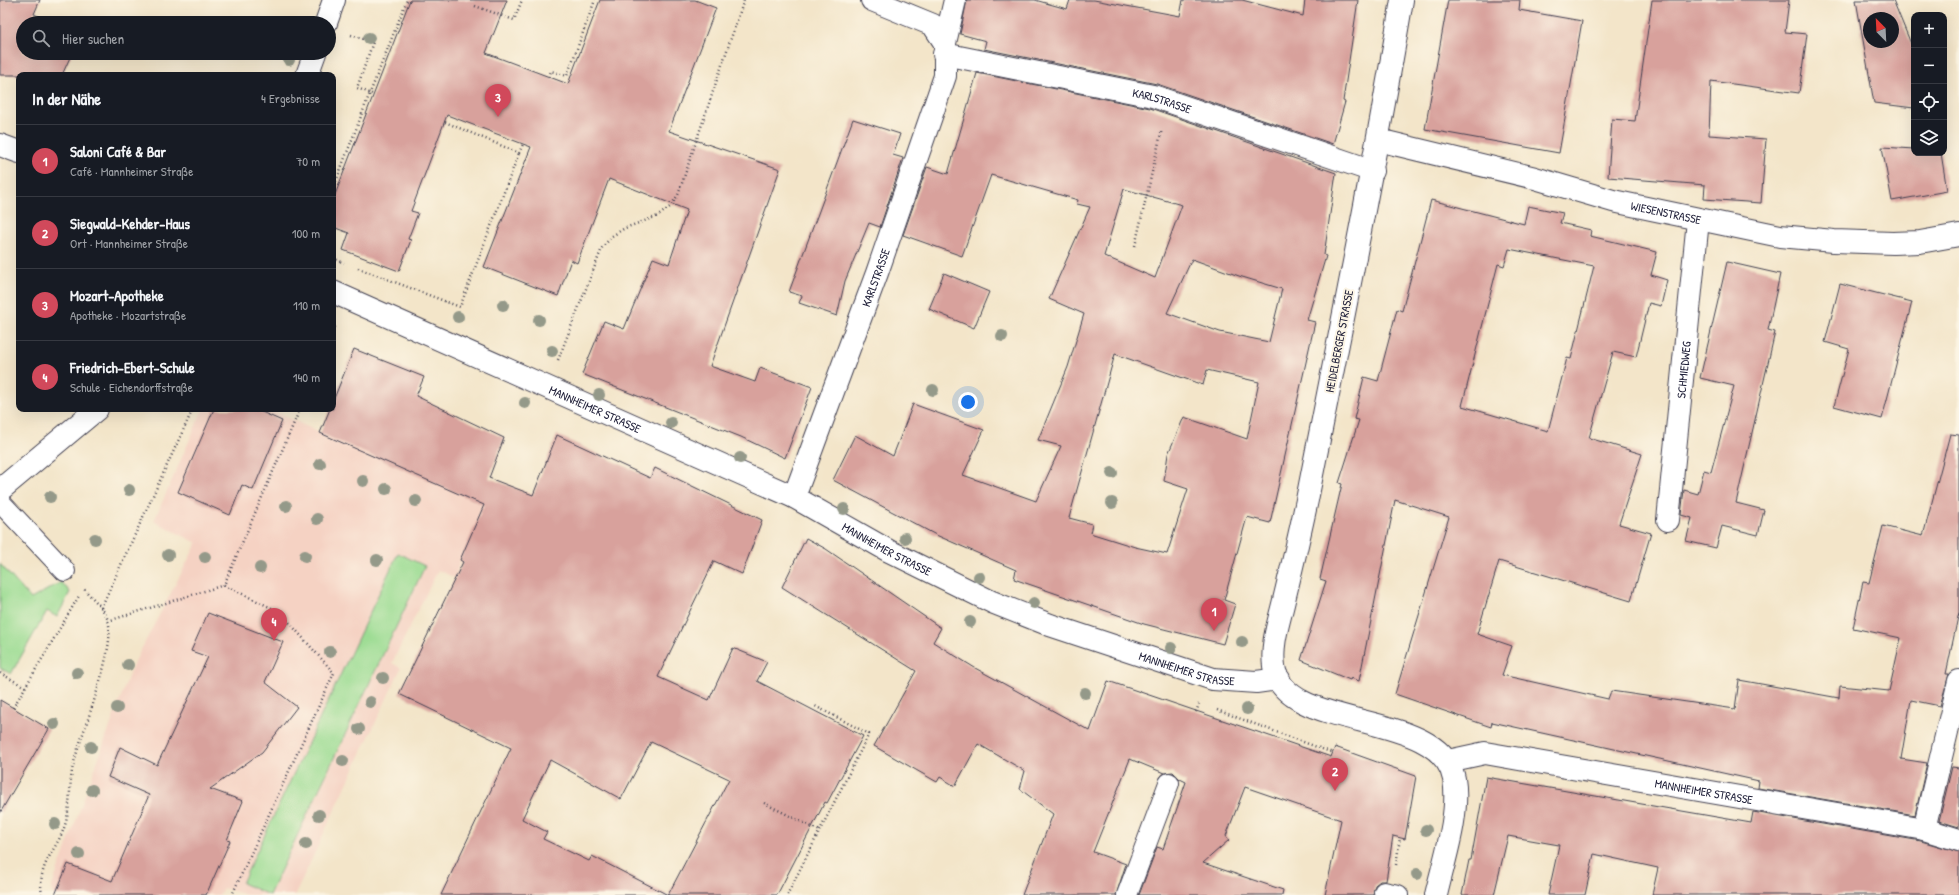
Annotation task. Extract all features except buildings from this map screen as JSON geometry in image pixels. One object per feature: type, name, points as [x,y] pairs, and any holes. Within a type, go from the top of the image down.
[{"type":"street","points":[[334,0],[335,16]]},
{"type":"street","points":[[872,0],[933,25],[945,48]]},
{"type":"street","name":"KARLSTRASSE","points":[[794,497],[877,273],[945,76],[945,48],[955,0]]},
{"type":"street","name":"HEIDELBERGER STRASSE","points":[[1279,679],[1274,668],[1274,639],[1303,521],[1373,171],[1402,0]]},
{"type":"street","name":"KARLSTRASSE","points":[[945,48],[973,61],[1124,90],[1169,101],[1373,171]]},
{"type":"street","points":[[308,72],[312,60]]},
{"type":"street","name":"WIESENSTRASSE","points":[[1378,140],[1535,178],[1613,201],[1780,236],[1861,243],[1920,242],[1959,235]]},
{"type":"street","points":[[0,144],[16,151]]},
{"type":"street","name":"SCHMIEDWEG","points":[[1668,520],[1698,220]]},
{"type":"street","name":"MANNHEIMER STRASSE","points":[[336,293],[548,386],[794,497],[938,576],[992,602],[1050,625],[1213,679],[1256,682],[1279,679]]},
{"type":"street","points":[[0,490],[94,412]]},
{"type":"street","points":[[1279,679],[1287,692],[1298,699],[1409,735],[1429,744],[1448,761],[1454,778],[1454,813],[1436,895]]},
{"type":"street","points":[[1924,829],[1959,681]]},
{"type":"street","name":"MANNHEIMER STRASSE","points":[[1448,761],[1467,755],[1484,753],[1924,829],[1959,840]]},
{"type":"lane","points":[[0,502],[65,570]]},
{"type":"lane","points":[[1127,895],[1169,783]]},
{"type":"path","points":[[336,182],[372,94],[407,0]]},
{"type":"path","points":[[475,6],[514,20],[522,0]]},
{"type":"path","points":[[549,77],[551,71],[567,76],[595,0]]},
{"type":"path","points":[[548,386],[602,248],[612,236],[625,228],[658,216],[670,207],[678,195],[744,0]]},
{"type":"path","points":[[336,27],[373,42],[357,88],[372,94]]},
{"type":"path","points":[[1136,246],[1169,101]]},
{"type":"path","points":[[445,122],[519,152]]},
{"type":"path","points":[[352,266],[460,307],[523,144]]},
{"type":"path","points":[[336,259],[346,264]]},
{"type":"path","points":[[101,608],[193,412]]},
{"type":"path","points":[[224,585],[299,412]]},
{"type":"path","points":[[108,621],[224,585],[280,612],[334,672],[232,895]]},
{"type":"path","points":[[13,708],[84,589],[101,608],[108,621],[109,633],[106,655],[74,763],[68,814],[64,828],[46,859],[42,871],[42,895]]},
{"type":"path","points":[[0,673],[25,687]]},
{"type":"path","points":[[1199,704],[1207,707]]},
{"type":"path","points":[[787,895],[869,734],[813,705]]},
{"type":"path","points":[[1214,710],[1333,753]]},
{"type":"path","points":[[764,803],[820,831]]},
{"type":"shaded area","points":[[202,412],[277,412],[320,433],[484,505],[460,560],[455,578],[438,570],[392,663],[401,668],[295,895],[246,895],[223,888],[219,895],[53,895],[51,889],[131,669],[197,543],[154,521]]},
{"type":"green space","points":[[398,553],[425,566],[269,895],[242,883]]},
{"type":"green space","points":[[0,564],[31,599],[61,582],[70,592],[57,617],[47,611],[11,674],[0,668]]},
{"type":"place","name":"Mozart-Apotheke","points":[[498,117]]},
{"type":"place","name":"Saloni Café & Bar","points":[[1214,631]]},
{"type":"place","name":"Friedrich-Ebert-Schule","points":[[274,641]]},
{"type":"place","name":"Siegwald-Kehder-Haus","points":[[1335,791]]}]
